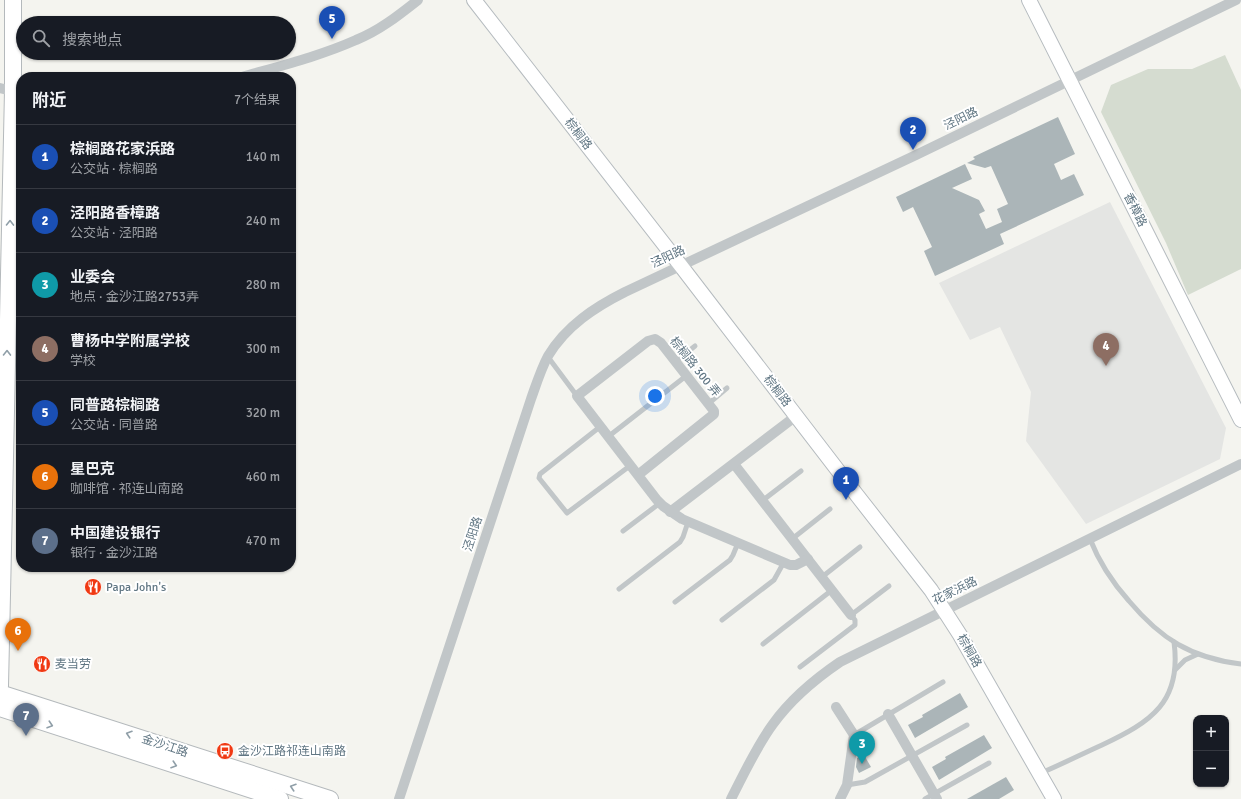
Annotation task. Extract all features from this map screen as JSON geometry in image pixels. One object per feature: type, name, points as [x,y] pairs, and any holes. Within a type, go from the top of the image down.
[{"type":"main road","points":[[0,686],[13,0]]},
{"type":"main road","name":"金沙江路","points":[[0,693],[330,799]]},
{"type":"main road","points":[[0,698],[0,720]]},
{"type":"main road","name":"金沙江路","points":[[0,708],[280,799]]},
{"type":"street","points":[[260,72],[291,63],[357,40],[381,28],[418,0]]},
{"type":"street","name":"棕榈路","points":[[474,0],[681,266],[945,610],[1054,799]]},
{"type":"street","name":"香樟路","points":[[1029,0],[1241,420]]},
{"type":"street","name":"泾阳路","points":[[399,799],[531,399],[548,357],[567,331],[602,304],[916,155],[1236,0]]},
{"type":"street","name":"棕榈路 300 弄","points":[[577,396],[648,341],[654,339],[661,343],[714,411],[713,417],[638,475]]},
{"type":"street","points":[[577,396],[660,503],[670,512],[688,522],[784,562],[796,566],[808,559]]},
{"type":"street","points":[[670,512],[796,416]]},
{"type":"street","points":[[734,464],[851,615]]},
{"type":"street","name":"花家浜路","points":[[731,799],[773,724],[786,707],[803,691],[840,662],[1241,464]]},
{"type":"street","points":[[836,707],[854,735],[847,785],[840,799]]},
{"type":"street","points":[[888,714],[936,796]]},
{"type":"lane","points":[[675,362],[695,346]]},
{"type":"lane","points":[[548,357],[577,396]]},
{"type":"lane","points":[[609,436],[686,376]]},
{"type":"lane","points":[[708,404],[727,388]]},
{"type":"lane","points":[[601,426],[540,474],[539,478],[567,513],[631,465]]},
{"type":"lane","points":[[762,501],[801,471]]},
{"type":"lane","points":[[623,531],[660,503]]},
{"type":"lane","points":[[792,539],[830,509]]},
{"type":"lane","points":[[619,589],[680,542],[683,538],[688,522]]},
{"type":"lane","points":[[1090,539],[1097,558],[1117,587],[1151,626],[1174,642],[1198,654],[1226,662],[1241,664]]},
{"type":"lane","points":[[675,602],[730,560],[738,543]]},
{"type":"lane","points":[[822,577],[860,547]]},
{"type":"lane","points":[[722,620],[774,580],[784,562]]},
{"type":"lane","points":[[800,667],[854,625],[855,620],[851,615],[889,586]]},
{"type":"lane","points":[[762,644],[832,590]]},
{"type":"lane","points":[[1040,774],[1131,731],[1143,723],[1163,702],[1169,691],[1175,670],[1174,642]]},
{"type":"lane","points":[[1175,670],[1185,660],[1198,654]]},
{"type":"lane","points":[[854,735],[943,682]]},
{"type":"lane","points":[[847,785],[865,782],[967,725]]},
{"type":"lane","points":[[925,799],[936,796],[989,763]]},
{"type":"shaded area","points":[[1225,55],[1241,90],[1241,269],[1188,295],[1166,243],[1101,112],[1111,85],[1148,69],[1192,69]]},
{"type":"shaded area","points":[[1110,202],[1226,428],[1220,459],[1086,524],[1026,441],[1031,392],[1000,327],[970,340],[939,283]]},
{"type":"building","points":[[1058,117],[1075,154],[1054,164],[1061,180],[1074,174],[1084,195],[1000,234],[1004,244],[935,276],[924,251],[932,247],[913,207],[903,212],[896,197],[965,164],[972,179],[952,188],[979,200],[985,211],[979,214],[986,229],[1002,222],[997,209],[1008,204],[991,166],[985,168],[967,163],[975,159],[973,157]]},
{"type":"building","points":[[960,693],[968,707],[915,738],[908,725]]},
{"type":"building","points":[[984,735],[992,748],[939,780],[932,767],[946,759],[945,757]]},
{"type":"building","points":[[864,755],[871,767],[859,773],[856,767],[857,758]]},
{"type":"building","points":[[1006,777],[1014,790],[999,799],[967,799]]},
{"type":"place","name":"同普路棕榈路","points":[[332,39]]},
{"type":"place","name":"泾阳路香樟路","points":[[913,150]]},
{"type":"place","name":"曹杨中学附属学校","points":[[1106,366]]},
{"type":"place","name":"棕榈路花家浜路","points":[[846,500]]},
{"type":"place","name":"Papa John's","points":[[93,587]]},
{"type":"place","name":"星巴克","points":[[18,651]]},
{"type":"place","name":"麦当劳","points":[[42,664]]},
{"type":"place","name":"中国建设银行","points":[[26,736]]},
{"type":"place","name":"金沙江路祁连山南路","points":[[225,751]]},
{"type":"place","name":"业委会","points":[[862,764]]}]
